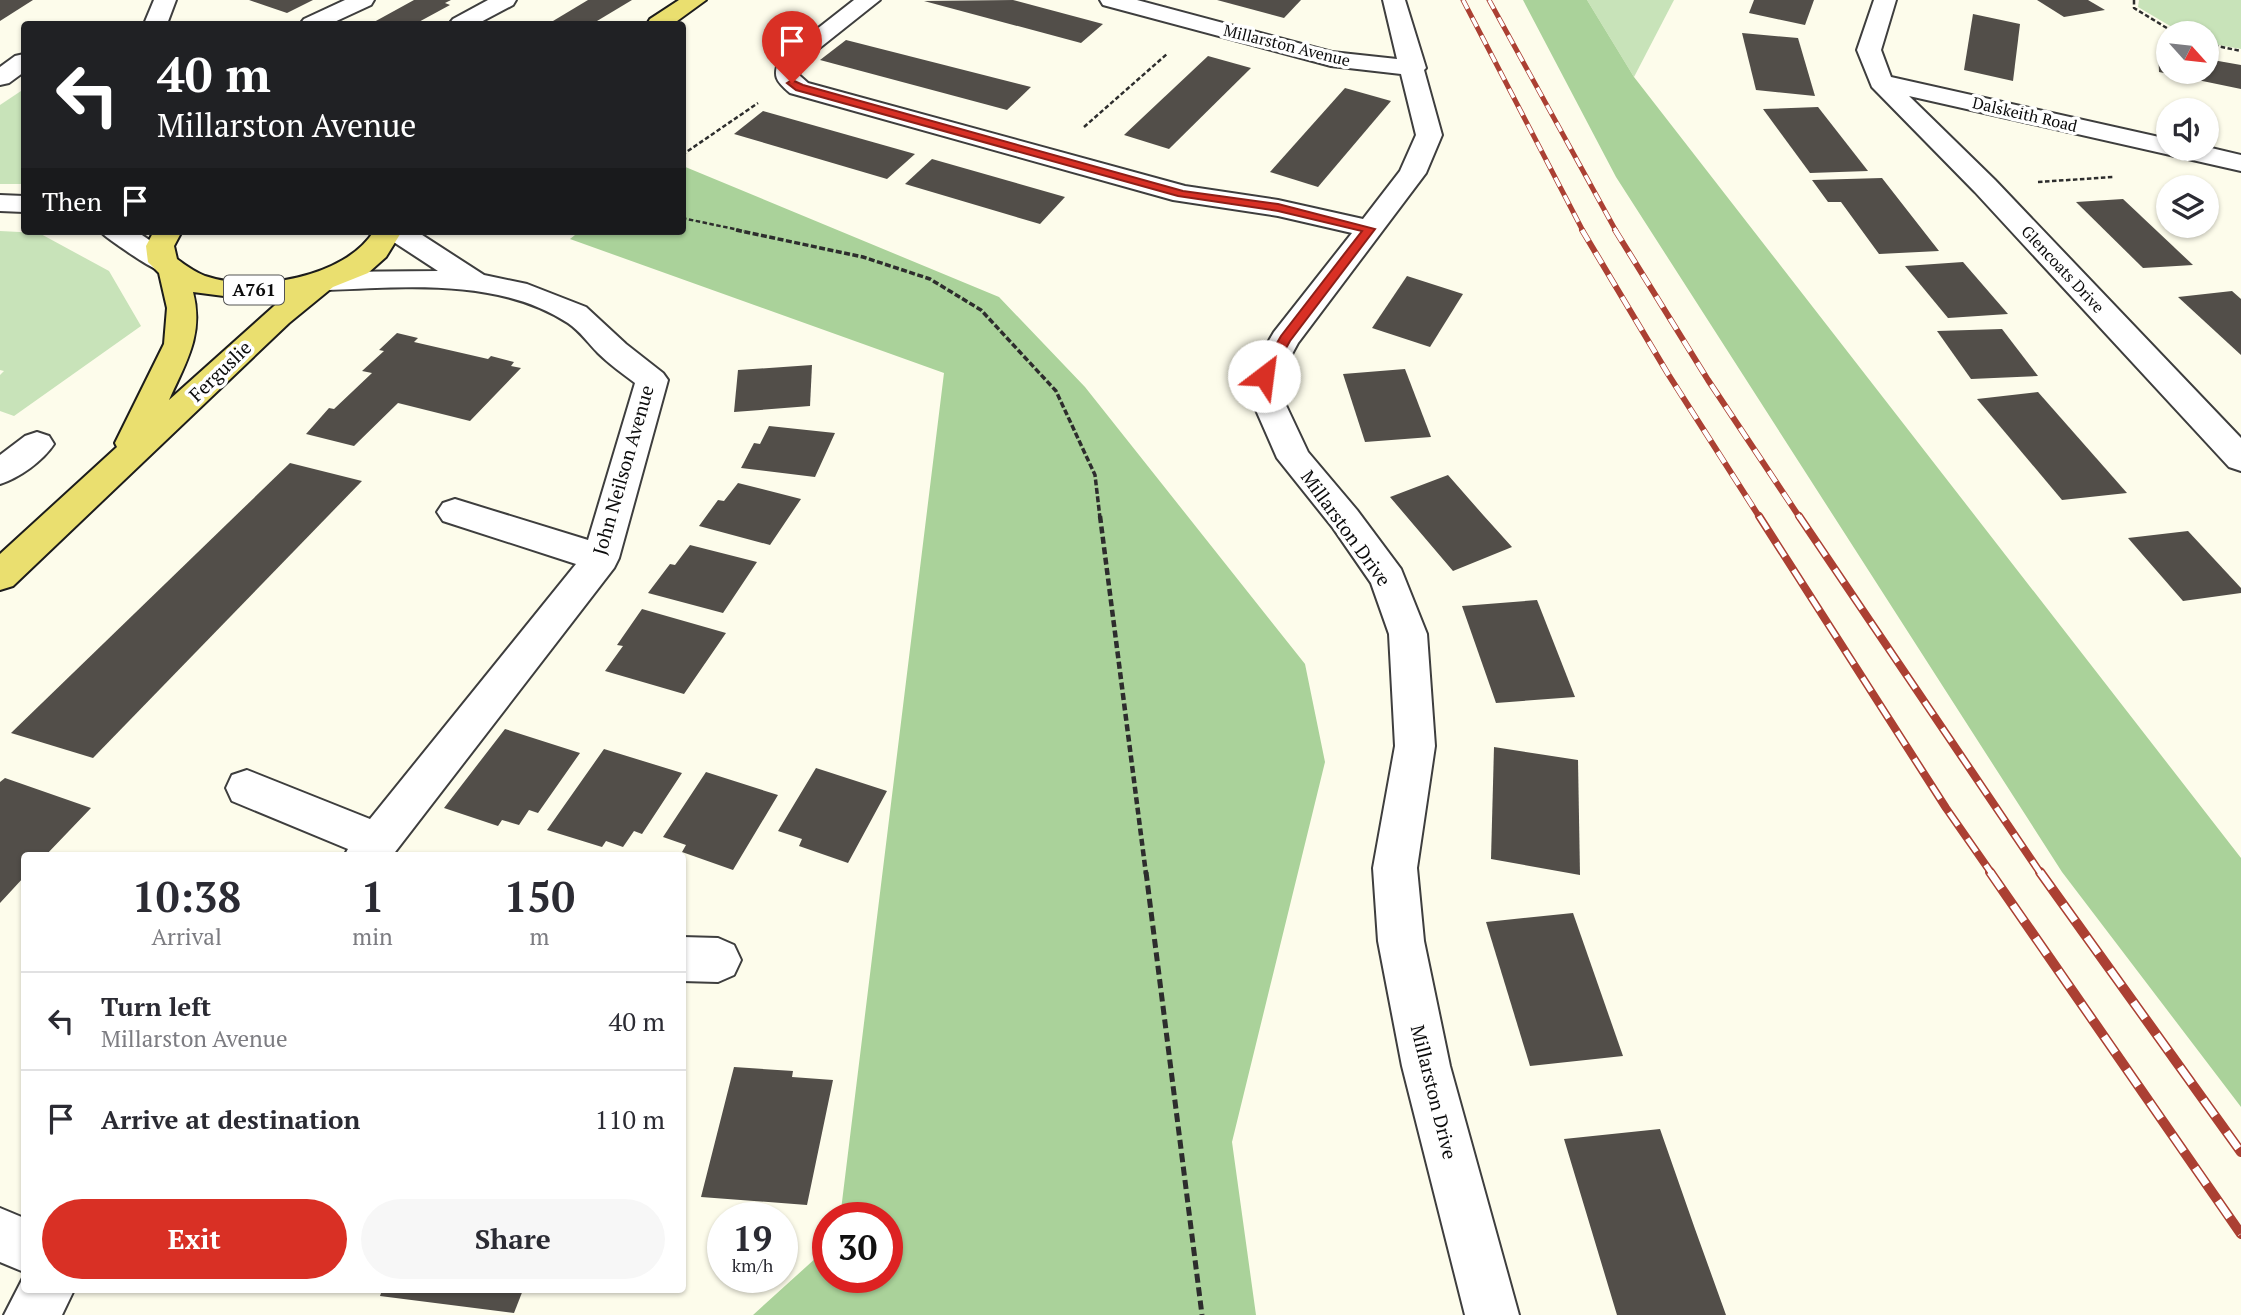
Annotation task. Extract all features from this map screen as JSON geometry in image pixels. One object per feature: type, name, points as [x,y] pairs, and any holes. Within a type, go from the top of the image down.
[{"type":"main road","points":[[663,21],[695,0]]},
{"type":"main road","points":[[166,235],[160,246],[168,266]]},
{"type":"main road","name":"A761","points":[[168,266],[201,284],[227,288],[261,289],[325,282],[364,261],[376,251],[386,235]]},
{"type":"main road","name":"Ferguslie","points":[[122,464],[179,344],[182,308],[168,266]]},
{"type":"main road","name":"Ferguslie","points":[[0,576],[278,316],[325,282]]},
{"type":"street","points":[[157,21],[164,0]]},
{"type":"street","points":[[321,21],[363,0]]},
{"type":"street","points":[[466,21],[505,0]]},
{"type":"street","points":[[869,0],[792,58],[786,71],[792,83],[799,88],[1182,194],[1278,208],[1370,229]]},
{"type":"street","name":"Millarston Avenue","points":[[1111,0],[1331,59],[1413,68]]},
{"type":"street","name":"Millarston Drive","points":[[1394,0],[1429,135],[1413,173],[1285,339],[1264,376],[1268,401],[1294,458],[1345,519],[1388,579],[1408,634],[1415,747],[1395,868],[1401,941],[1426,1066],[1492,1315]]},
{"type":"street","points":[[1881,82],[1869,50],[1885,0]]},
{"type":"street","points":[[0,78],[21,63]]},
{"type":"street","name":"Dalskeith Road","points":[[1881,82],[2156,144]]},
{"type":"street","name":"Glencoats Drive","points":[[1881,82],[1985,186],[2241,459]]},
{"type":"street","points":[[2219,158],[2241,163]]},
{"type":"street","points":[[0,203],[21,204]]},
{"type":"street","points":[[122,235],[168,266]]},
{"type":"street","name":"John Neilson Avenue","points":[[402,235],[475,281]]},
{"type":"street","name":"John Neilson Avenue","points":[[325,282],[475,281],[520,292],[576,315],[652,380],[601,558],[372,848]]},
{"type":"street","points":[[0,436],[37,444],[0,472]]},
{"type":"street","points":[[454,512],[601,558]]},
{"type":"street","points":[[247,788],[372,848]]},
{"type":"street","points":[[0,1234],[21,1244]]},
{"type":"street","points":[[30,1315],[45,1293]]},
{"type":"path","points":[[2134,0],[2134,8],[2156,21]]},
{"type":"path","name":"Millarston Avenue","points":[[1050,158],[1202,23]]},
{"type":"path","points":[[2219,46],[2241,51]]},
{"type":"path","points":[[686,152],[766,97],[792,83]]},
{"type":"path","points":[[1985,186],[2117,176]]},
{"type":"path","points":[[686,219],[863,257],[930,279],[981,310],[1056,391],[1095,475],[1202,1315]]},
{"type":"green space","points":[[1523,0],[1587,0],[1634,77],[2241,858],[2241,1107],[2062,872],[1616,177]]},
{"type":"green space","points":[[1587,0],[1674,0],[1634,77]]},
{"type":"green space","points":[[2139,0],[2241,0],[2241,49],[2219,45],[2219,21],[2162,21],[2138,7]]},
{"type":"green space","points":[[21,91],[21,184],[0,184],[0,105]]},
{"type":"green space","points":[[686,167],[999,297],[1085,387],[1305,664],[1325,762],[1232,1142],[1256,1315],[753,1315],[777,1293],[798,1293],[798,1274],[812,1262],[812,1293],[903,1293],[903,1202],[842,1202],[944,373],[570,239],[575,235],[686,235]]},
{"type":"green space","points":[[0,231],[43,235],[109,271],[141,326],[14,416],[0,411],[0,375],[4,371],[0,370]]},
{"type":"building","points":[[0,0],[33,0],[0,21]]},
{"type":"building","points":[[249,0],[313,0],[287,13]]},
{"type":"building","points":[[414,0],[451,0],[445,3],[450,5],[421,21],[376,21]]},
{"type":"building","points":[[588,0],[632,0],[597,21],[553,21]]},
{"type":"building","points":[[1013,0],[1103,24],[1081,43],[924,1]]},
{"type":"building","points":[[1217,0],[1301,0],[1284,18]]},
{"type":"building","points":[[1754,0],[1814,0],[1805,25],[1749,13]]},
{"type":"building","points":[[2037,0],[2088,0],[2105,10],[2064,17]]},
{"type":"building","points":[[1973,14],[2020,24],[2013,81],[1964,70]]},
{"type":"building","points":[[1742,33],[1798,38],[1815,96],[1756,90]]},
{"type":"building","points":[[846,40],[1031,87],[1007,110],[820,60]]},
{"type":"building","points":[[1208,56],[1251,68],[1169,149],[1124,135]]},
{"type":"building","points":[[2219,61],[2241,65],[2241,89],[2217,84],[2219,84]]},
{"type":"building","points":[[1345,88],[1391,101],[1318,187],[1270,172]]},
{"type":"building","points":[[1818,107],[1868,171],[1810,173],[1763,109]]},
{"type":"building","points":[[763,111],[915,154],[887,179],[734,134]]},
{"type":"building","points":[[932,159],[1065,197],[1040,224],[905,184]]},
{"type":"building","points":[[1882,178],[1939,251],[1879,254],[1841,202],[1828,202],[1812,180]]},
{"type":"building","points":[[2123,199],[2156,230],[2156,238],[2164,238],[2193,265],[2143,268],[2076,202]]},
{"type":"building","points":[[1963,262],[2008,314],[1948,318],[1905,266]]},
{"type":"building","points":[[1407,276],[1463,294],[1430,347],[1372,328]]},
{"type":"building","points":[[2232,291],[2241,299],[2241,355],[2178,297]]},
{"type":"building","points":[[2002,329],[2038,376],[1971,379],[1937,331]]},
{"type":"building","points":[[397,333],[418,338],[414,342],[488,359],[491,356],[514,362],[511,366],[521,368],[470,421],[398,403],[354,446],[306,434],[329,408],[334,409],[372,373],[362,371],[384,351],[379,350]]},
{"type":"building","points":[[812,365],[810,406],[734,412],[738,370]]},
{"type":"building","points":[[1405,369],[1431,437],[1365,442],[1343,374]]},
{"type":"building","points":[[2038,392],[2127,493],[2062,500],[1977,399]]},
{"type":"building","points":[[769,426],[835,433],[815,477],[741,468],[754,443],[760,444]]},
{"type":"building","points":[[290,463],[362,481],[93,758],[11,733]]},
{"type":"building","points":[[1448,475],[1512,547],[1453,571],[1390,497]]},
{"type":"building","points":[[738,483],[801,499],[770,545],[699,526],[718,500],[724,501]]},
{"type":"building","points":[[2188,531],[2241,588],[2241,593],[2183,601],[2128,538]]},
{"type":"building","points":[[690,545],[757,562],[723,613],[648,593],[670,564],[675,565]]},
{"type":"building","points":[[1537,600],[1575,697],[1496,703],[1462,606]]},
{"type":"building","points":[[642,609],[726,633],[684,694],[605,671],[623,646],[617,645]]},
{"type":"building","points":[[505,729],[580,753],[538,813],[529,810],[519,825],[502,820],[498,826],[444,808]]},
{"type":"building","points":[[1494,747],[1578,760],[1580,875],[1491,859]]},
{"type":"building","points":[[604,749],[682,773],[642,834],[634,831],[623,847],[606,841],[602,847],[547,830]]},
{"type":"building","points":[[816,768],[887,791],[848,863],[799,846],[802,839],[778,831]]},
{"type":"building","points":[[706,772],[778,795],[733,870],[682,852],[686,845],[663,837]]},
{"type":"building","points":[[5,778],[91,808],[49,852],[21,852],[21,880],[0,903],[0,782]]},
{"type":"building","points":[[1573,913],[1623,1056],[1530,1066],[1486,922]]},
{"type":"building","points":[[734,1067],[793,1071],[792,1077],[833,1080],[807,1205],[798,1204],[798,1202],[701,1197]]},
{"type":"building","points":[[1660,1129],[1726,1315],[1617,1315],[1564,1139]]},
{"type":"building","points":[[381,1293],[522,1293],[514,1313],[380,1296]]},
{"type":"railway","points":[[1463,0],[1583,231]]},
{"type":"railway","points":[[1489,0],[1616,231]]},
{"type":"railway","points":[[1582,230],[1668,374],[1760,518]]},
{"type":"railway","points":[[1615,230],[1708,380],[1800,518]]},
{"type":"railway","points":[[1759,516],[1946,808],[1992,874]]},
{"type":"railway","points":[[1799,516],[2041,874]]},
{"type":"railway","points":[[1990,872],[2241,1234]]},
{"type":"railway","points":[[2040,872],[2241,1152]]},
{"type":"route","points":[[792,83],[799,88],[1182,194],[1278,208],[1370,229],[1285,339],[1264,376]]}]
